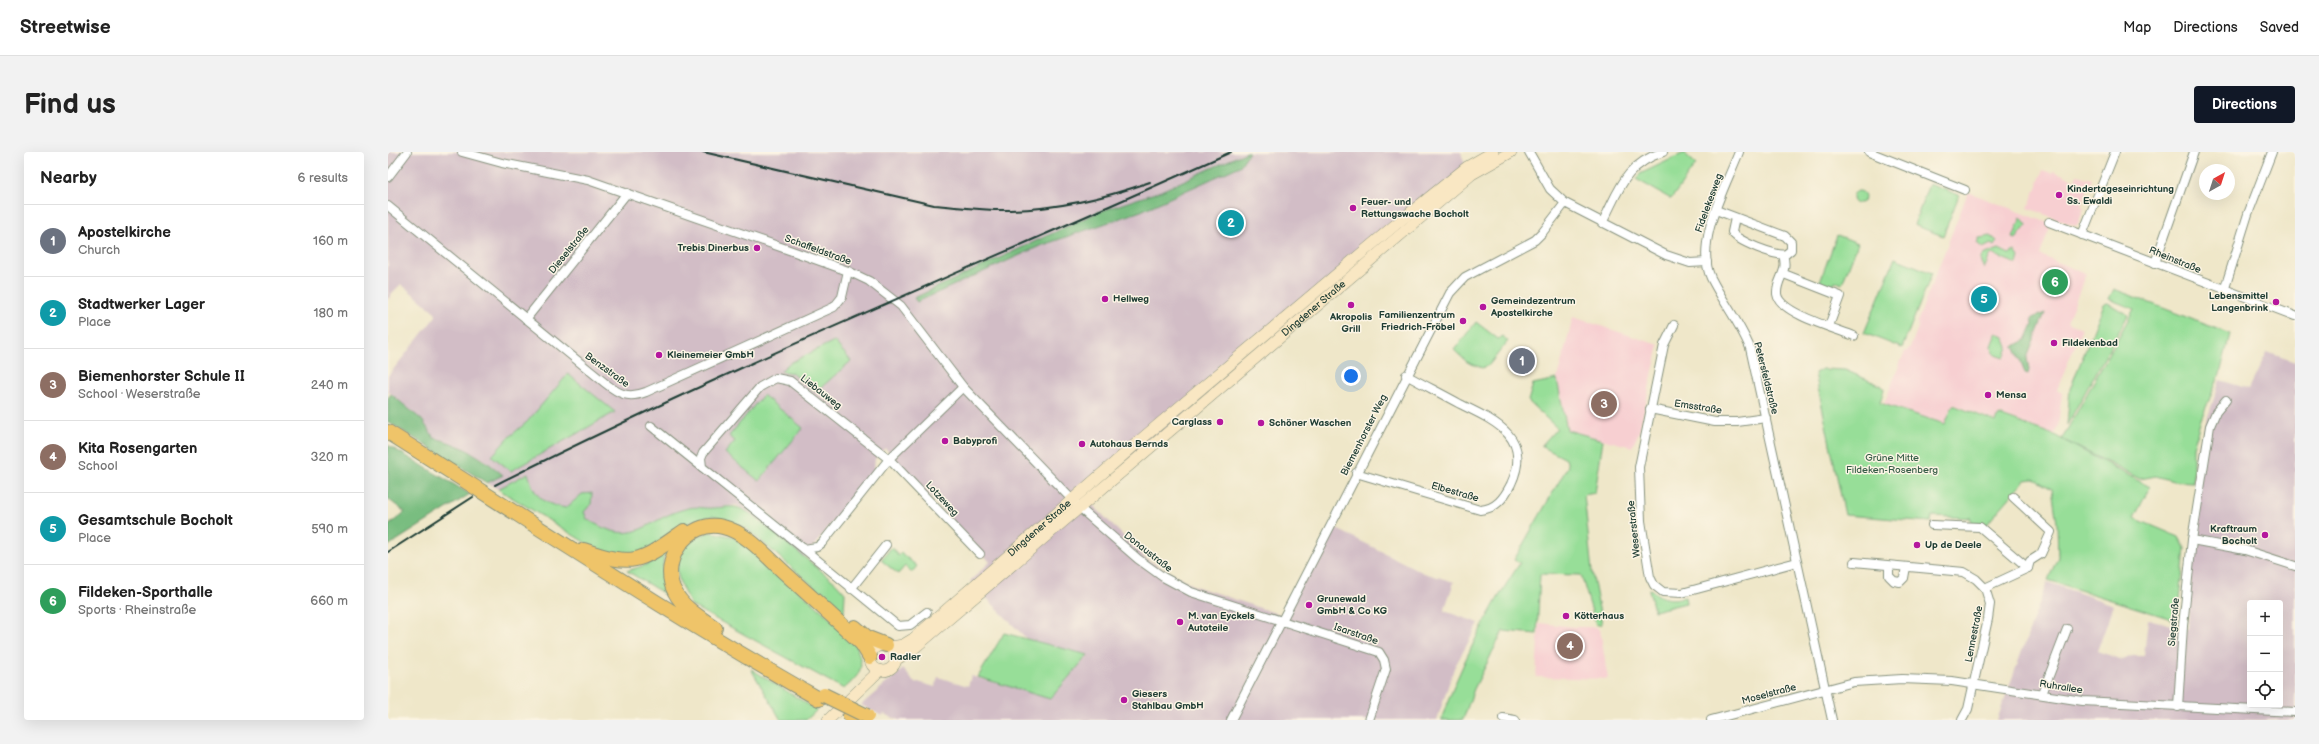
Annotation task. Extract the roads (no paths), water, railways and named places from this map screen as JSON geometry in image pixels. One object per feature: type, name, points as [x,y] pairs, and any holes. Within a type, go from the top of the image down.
[{"type":"highway","points":[[388,432],[737,652],[861,718]]},
{"type":"highway","points":[[503,505],[584,550],[822,697]]},
{"type":"highway","points":[[584,550],[611,559],[632,560],[648,556],[686,530],[703,523],[716,521],[733,525],[758,541],[860,632],[873,641],[888,646]]},
{"type":"highway","points":[[731,641],[686,606],[674,592],[671,581],[670,570],[675,551],[687,536],[706,528],[722,527],[738,534],[753,544],[862,644],[874,664]]},
{"type":"main road","points":[[1481,159],[1492,152]]},
{"type":"main road","points":[[1481,159],[1511,152]]},
{"type":"main road","name":"Dingdener Straße","points":[[874,664],[889,669],[895,660],[911,651],[1076,503],[1184,403],[1395,225],[1467,167],[1481,159]]},
{"type":"main road","name":"Dingdener Straße","points":[[828,720],[858,693],[874,664],[877,646],[903,645],[913,639],[1076,503],[1144,451],[1472,174],[1481,159]]},
{"type":"main road","name":"Dingdener Straße","points":[[1144,451],[1184,414],[1187,410],[1184,403]]},
{"type":"main road","points":[[888,646],[894,651],[895,660]]},
{"type":"street","points":[[388,177],[407,152]]},
{"type":"street","name":"Schaffeldstraße","points":[[462,152],[588,180],[848,271],[869,281],[901,306],[963,386],[1076,503]]},
{"type":"street","points":[[1529,152],[1550,189],[1565,203],[1680,261],[1707,262]]},
{"type":"street","points":[[1602,223],[1620,186],[1632,168],[1646,159],[1663,152]]},
{"type":"street","name":"Fidelekesweg","points":[[1707,262],[1706,244],[1716,210],[1739,152]]},
{"type":"street","points":[[1869,152],[1888,156],[1965,190]]},
{"type":"street","points":[[2082,235],[2115,152]]},
{"type":"street","points":[[2154,263],[2194,152]]},
{"type":"street","points":[[2224,290],[2248,214],[2272,152]]},
{"type":"street","name":"Dieselstraße","points":[[526,319],[628,193]]},
{"type":"street","name":"Biemenhorster Weg","points":[[1232,720],[1281,620],[1444,302],[1456,285],[1465,277],[1486,264],[1523,248],[1535,240],[1565,203]]},
{"type":"street","name":"Benzstraße","points":[[388,206],[526,319],[618,392],[626,396],[636,396],[834,307],[842,297],[848,271]]},
{"type":"street","points":[[1716,210],[1788,239],[1791,242],[1791,250],[1783,255]]},
{"type":"street","points":[[1735,218],[1732,232],[1738,239],[1783,255],[1786,263],[1784,274],[1777,293],[1781,303],[1792,311],[1854,336]]},
{"type":"street","name":"Rheinstraße","points":[[2049,222],[2295,316]]},
{"type":"street","name":"Petersfeldstraße","points":[[1707,262],[1711,277],[1741,327],[1750,348],[1832,720]]},
{"type":"street","points":[[1784,274],[1840,296],[1829,326]]},
{"type":"street","name":"Weserstraße","points":[[1674,325],[1664,345],[1639,467],[1645,550],[1650,578],[1658,590],[1672,594],[1682,593],[1798,562]]},
{"type":"street","name":"Elbestraße","points":[[1356,473],[1480,510],[1497,505],[1508,490],[1517,461],[1516,447],[1508,433],[1493,420],[1406,375]]},
{"type":"street","name":"Liebauweg","points":[[702,467],[701,458],[703,453],[760,387],[776,378],[790,381],[889,459]]},
{"type":"street","points":[[804,549],[817,547],[822,543],[889,459],[963,386]]},
{"type":"street","name":"Siegstraße","points":[[2178,707],[2183,626],[2192,540],[2208,431],[2216,412],[2226,400]]},
{"type":"street","name":"Emsstraße","points":[[1650,409],[1715,422],[1738,422],[1766,418]]},
{"type":"street","points":[[651,426],[898,626],[910,626],[927,612]]},
{"type":"street","name":"Lotzeweg","points":[[889,459],[980,554]]},
{"type":"street","points":[[1854,562],[1964,572],[1976,579],[1985,588],[2028,568],[2030,561],[2041,554],[2051,532],[2013,497]]},
{"type":"street","name":"Donaustraße","points":[[1076,503],[1138,559],[1163,577],[1191,592],[1281,620]]},
{"type":"street","points":[[1932,525],[1980,527],[2028,568]]},
{"type":"street","points":[[2192,540],[2245,550],[2295,566]]},
{"type":"street","points":[[851,589],[886,545]]},
{"type":"street","points":[[1889,566],[1889,576],[1894,581],[1900,582],[1904,578],[1906,567]]},
{"type":"street","name":"Lennestraße","points":[[1962,720],[1968,709],[1990,604],[1985,588]]},
{"type":"street","name":"Isarstraße","points":[[1281,620],[1379,652],[1384,660],[1386,669],[1369,720]]},
{"type":"street","points":[[2042,694],[2067,629]]},
{"type":"street","name":"Ruhrallee","points":[[1825,689],[1854,682],[1926,679],[1974,684],[2083,701],[2295,712]]},
{"type":"street","name":"Moselstraße","points":[[1715,719],[1825,689]]},
{"type":"street","points":[[1504,718],[1515,720]]},
{"type":"railway","points":[[703,152],[934,205],[982,209],[1028,209],[1063,205],[1098,198],[1150,182]]},
{"type":"railway","points":[[495,485],[585,441],[768,356],[1231,152]]},
{"type":"railway","points":[[388,552],[473,497]]},
{"type":"place","name":"Kindertageseinrichtung Ss. Ewaldi","points":[[2059,195]]},
{"type":"place","name":"Feuer- und Rettungswache Bocholt","points":[[1353,208]]},
{"type":"place","name":"Stadtwerker Lager","points":[[1231,223]]},
{"type":"place","name":"Trebis Dinerbus","points":[[757,248]]},
{"type":"place","name":"Fildeken-Sporthalle","points":[[2055,282]]},
{"type":"place","name":"Hellweg","points":[[1105,299]]},
{"type":"place","name":"Gesamtschule Bocholt","points":[[1984,299]]},
{"type":"place","name":"Lebensmittel Langenbrink","points":[[2276,302]]},
{"type":"place","name":"Akropolis Grill","points":[[1351,305]]},
{"type":"place","name":"Gemeindezentrum Apostelkirche","points":[[1483,307]]},
{"type":"place","name":"Familienzentrum Friedrich-Fröbel","points":[[1463,321]]},
{"type":"place","name":"Fildekenbad","points":[[2054,343]]},
{"type":"place","name":"Kleinemeier GmbH","points":[[659,355]]},
{"type":"place","name":"Apostelkirche","points":[[1522,361]]},
{"type":"place","name":"Mensa","points":[[1988,395]]},
{"type":"place","name":"Biemenhorster Schule II","points":[[1604,404]]},
{"type":"place","name":"Carglass","points":[[1220,422]]},
{"type":"place","name":"Schöner Waschen","points":[[1261,423]]},
{"type":"place","name":"Babyprofi","points":[[945,441]]},
{"type":"place","name":"Autohaus Bernds","points":[[1082,444]]},
{"type":"place","name":"Kraftraum Bocholt","points":[[2265,535]]},
{"type":"place","name":"Up de Deele","points":[[1917,545]]},
{"type":"place","name":"Grunewald GmbH & Co KG","points":[[1309,605]]},
{"type":"place","name":"Kötterhaus","points":[[1566,616]]},
{"type":"place","name":"M. van Eyckels Autoteile","points":[[1180,622]]},
{"type":"place","name":"Kita Rosengarten","points":[[1570,646]]},
{"type":"place","name":"Radler","points":[[882,657]]},
{"type":"place","name":"Giesers Stahlbau GmbH","points":[[1124,700]]},
{"type":"park label","name":"Grüne Mitte Fildeken-Rosenberg","points":[[1892,464]]}]
